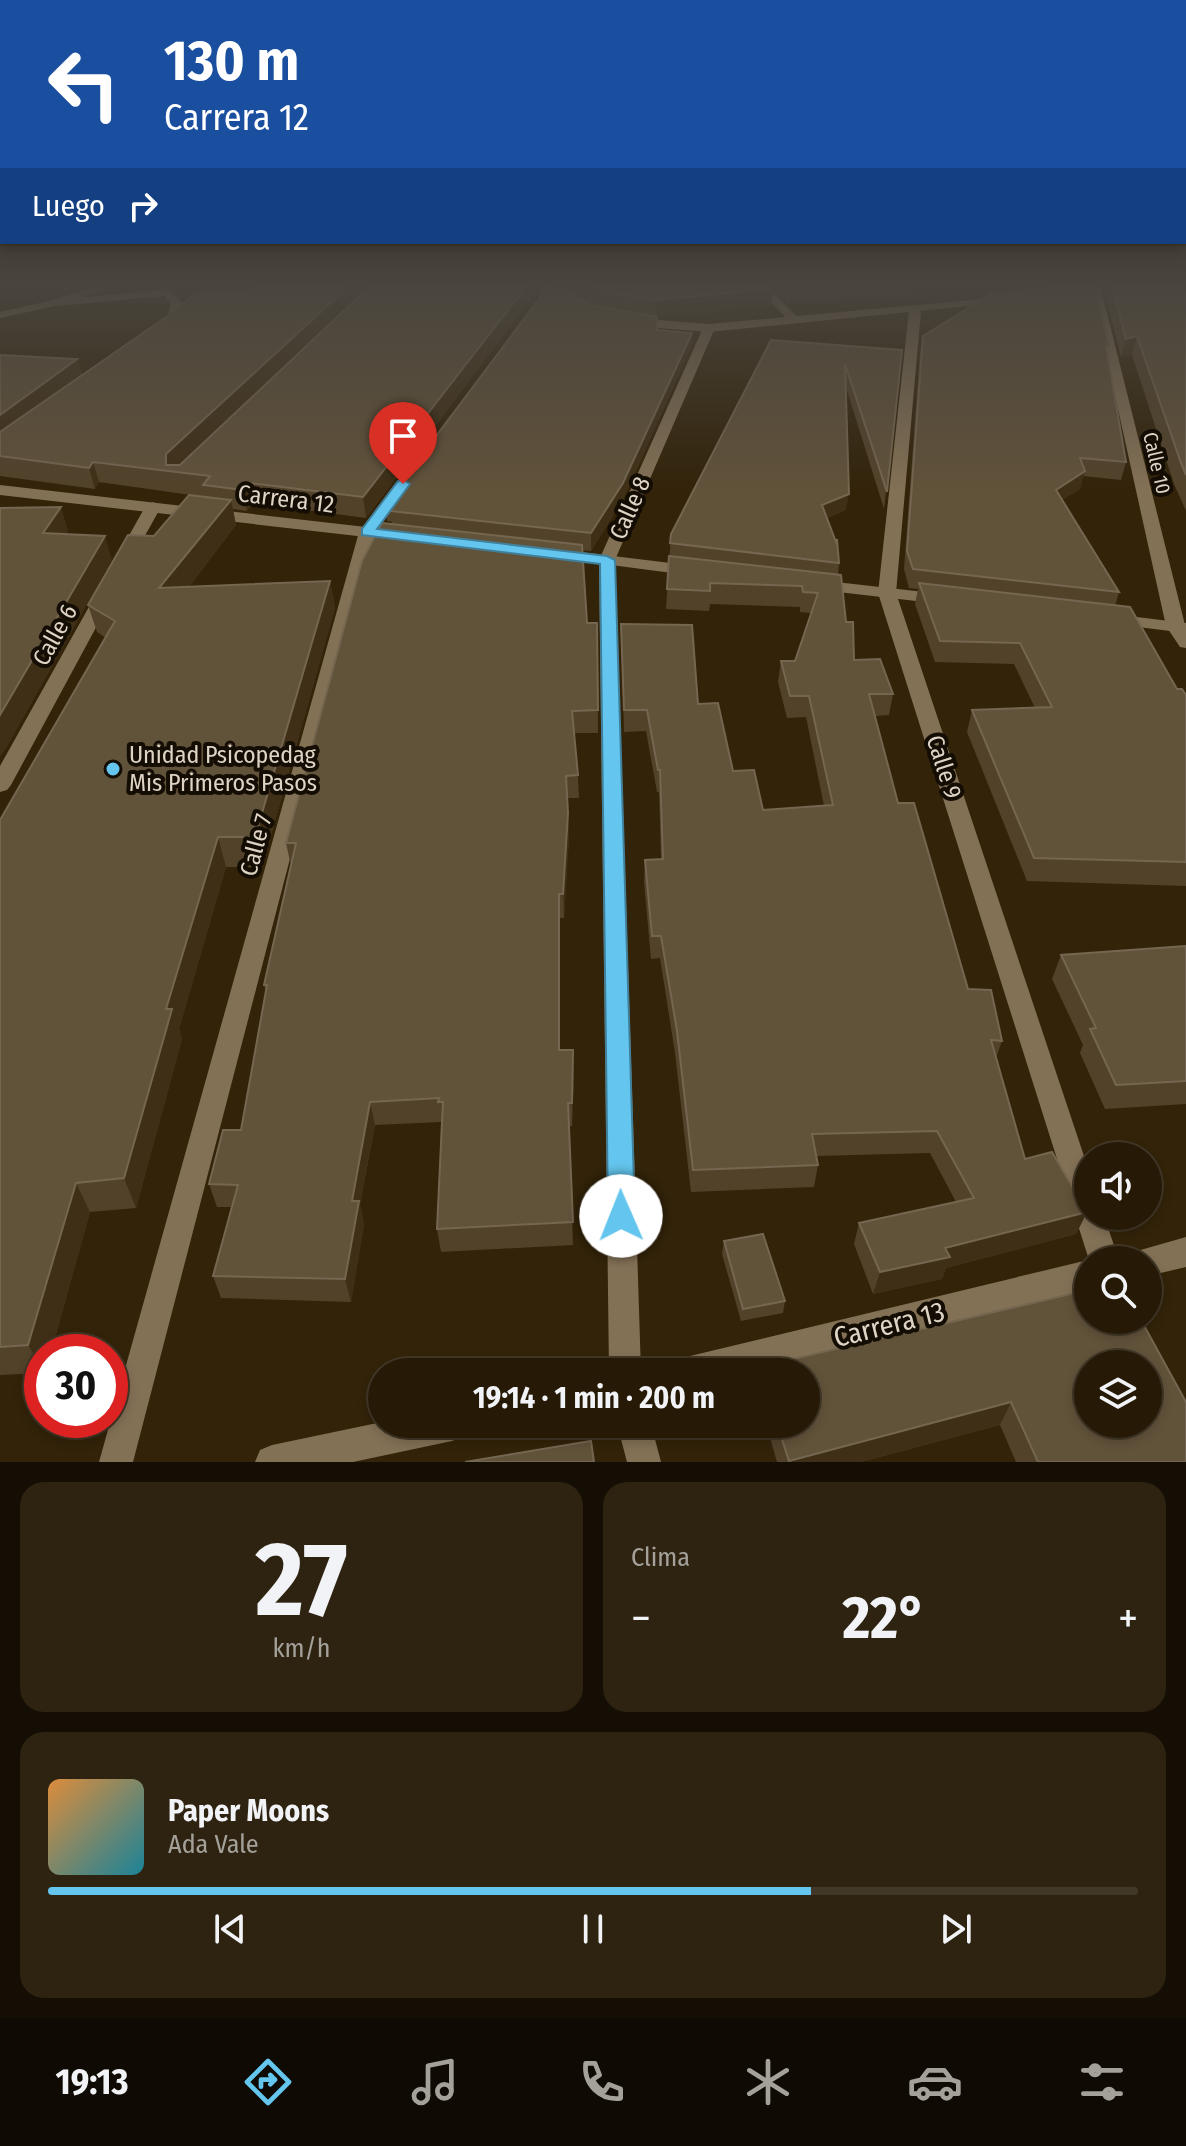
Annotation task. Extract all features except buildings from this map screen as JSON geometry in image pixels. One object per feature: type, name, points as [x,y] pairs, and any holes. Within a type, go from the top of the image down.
[{"type":"street","name":"Calle 8","points":[[625,1358],[607,560],[697,355]]},
{"type":"street","name":"Calle 9","points":[[911,355],[887,593],[1074,1168]]},
{"type":"street","name":"Calle 10","points":[[1112,355],[1186,643]]},
{"type":"street","name":"Calle 7","points":[[116,1462],[367,532],[414,468]]},
{"type":"street","name":"Carrera 12","points":[[0,490],[412,537]]},
{"type":"street","name":"Calle 6","points":[[0,785],[153,507]]},
{"type":"street","points":[[532,552],[716,573]]},
{"type":"street","points":[[794,582],[963,602]]},
{"type":"street","points":[[1099,617],[1180,627]]},
{"type":"street","points":[[1162,1258],[1186,1252]]},
{"type":"street","name":"Carrera 13","points":[[747,1358],[1074,1278]]},
{"type":"street","points":[[272,1462],[386,1438]]},
{"type":"street","points":[[638,1438],[644,1462]]},
{"type":"place","name":"Unidad Psicopedag Mis Primeros Pasos","points":[[113,769]]},
{"type":"route","points":[[403,484],[367,532],[607,560],[621,1216]]}]
